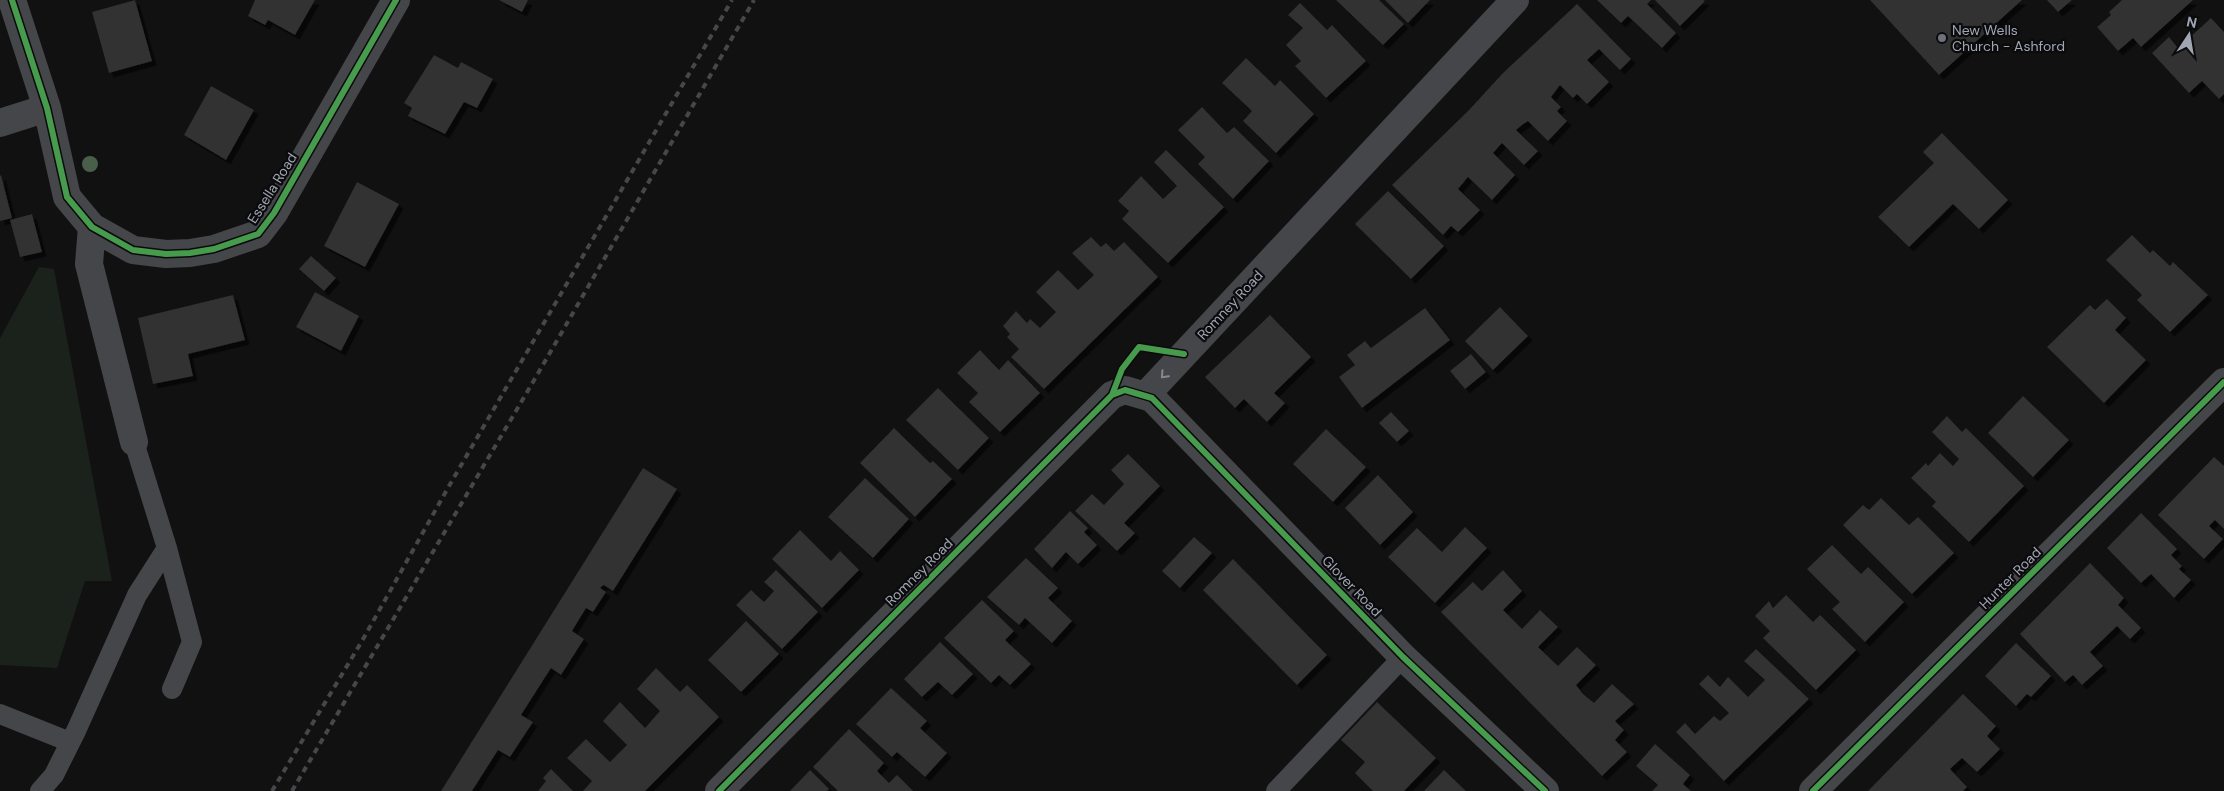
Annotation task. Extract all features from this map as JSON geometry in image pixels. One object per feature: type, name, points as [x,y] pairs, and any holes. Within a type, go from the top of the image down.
[{"type":"street","name":"Essella Road","points":[[12,0],[47,108],[67,198],[92,227],[133,250],[166,254],[214,249],[258,234],[274,213],[396,0]]},
{"type":"street","name":"Romney Road","points":[[719,791],[1112,395],[1125,390],[1145,396],[1515,0]]},
{"type":"street","points":[[0,123],[47,108]]},
{"type":"street","points":[[92,227],[89,264],[134,442]]},
{"type":"street","name":"Hunter Road","points":[[1813,791],[2222,387]]},
{"type":"street","name":"Glover Road","points":[[1145,396],[1152,398],[1403,657],[1545,791]]},
{"type":"lane","points":[[134,442],[168,548],[192,642],[172,690]]},
{"type":"lane","points":[[40,791],[54,775],[138,595],[168,548]]},
{"type":"lane","points":[[1276,791],[1403,657]]},
{"type":"lane","points":[[0,714],[70,742]]},
{"type":"shaded area","points":[[39,267],[54,269],[112,581],[85,581],[57,668],[0,665],[0,338]]},
{"type":"building","points":[[135,0],[152,61],[109,73],[92,12]]},
{"type":"building","points":[[255,0],[315,0],[295,35],[268,20],[265,25],[248,16]]},
{"type":"building","points":[[499,0],[528,0],[522,12]]},
{"type":"building","points":[[1336,0],[1379,0],[1404,24],[1383,45]]},
{"type":"building","points":[[1385,0],[1430,0],[1408,23]]},
{"type":"building","points":[[1597,0],[1651,0],[1647,4],[1676,33],[1662,48],[1628,16],[1621,23]]},
{"type":"building","points":[[1655,0],[1703,0],[1705,1],[1680,26]]},
{"type":"building","name":"New Wells Church - Ashford","points":[[1870,0],[2022,0],[1939,75]]},
{"type":"building","points":[[2047,0],[2072,0],[2058,12]]},
{"type":"building","points":[[2122,0],[2193,0],[2141,47],[2133,38],[2118,51],[2097,27],[2111,15],[2109,12]]},
{"type":"building","points":[[1300,3],[1327,30],[1332,25],[1366,61],[1326,98],[1295,66],[1301,61],[1286,45],[1303,28],[1288,15]]},
{"type":"building","points":[[1577,4],[1631,59],[1620,70],[1599,49],[1587,60],[1609,82],[1587,104],[1577,94],[1573,98],[1560,85],[1551,97],[1561,107],[1557,111],[1567,121],[1548,141],[1528,121],[1516,130],[1538,151],[1524,165],[1502,143],[1493,153],[1515,175],[1492,200],[1468,177],[1458,189],[1480,210],[1458,232],[1451,226],[1443,235],[1392,185],[1469,110],[1503,73]]},
{"type":"building","points":[[2211,18],[2224,32],[2224,94],[2219,99],[2202,81],[2189,93],[2152,53],[2169,37],[2178,48]]},
{"type":"building","points":[[434,55],[458,68],[461,62],[493,79],[477,108],[464,102],[445,134],[408,116],[412,108],[404,103]]},
{"type":"building","points":[[1246,58],[1275,86],[1280,80],[1314,114],[1276,153],[1243,121],[1252,111],[1222,83]]},
{"type":"building","points":[[211,86],[254,110],[226,160],[184,135]]},
{"type":"building","points":[[1202,107],[1227,133],[1234,127],[1269,161],[1233,199],[1198,164],[1205,157],[1178,130]]},
{"type":"building","points":[[1942,133],[2008,200],[1979,229],[1953,204],[1909,247],[1878,217],[1934,163],[1923,152]]},
{"type":"building","points":[[1166,150],[1224,207],[1168,263],[1122,219],[1129,211],[1118,201],[1141,176],[1163,199],[1177,186],[1154,162]]},
{"type":"building","points":[[0,176],[12,218],[0,221]]},
{"type":"building","points":[[357,182],[399,204],[365,267],[324,246]]},
{"type":"building","points":[[1388,191],[1444,246],[1411,279],[1355,224]]},
{"type":"building","points":[[32,214],[42,252],[20,257],[10,220]]},
{"type":"building","points":[[2132,235],[2150,253],[2153,250],[2170,266],[2173,262],[2208,295],[2170,332],[2137,300],[2142,295],[2106,260]]},
{"type":"building","points":[[1091,237],[1101,247],[1106,243],[1114,251],[1124,242],[1158,277],[1044,389],[1011,357],[1019,349],[1007,337],[1010,334],[1003,326],[1016,311],[1027,323],[1030,319],[1040,328],[1056,312],[1036,292],[1058,270],[1078,290],[1094,275],[1072,253]]},
{"type":"building","points":[[311,256],[336,278],[324,291],[299,269]]},
{"type":"building","points":[[315,292],[359,316],[341,351],[296,327]]},
{"type":"building","points":[[233,295],[245,340],[188,354],[193,376],[153,384],[138,318]]},
{"type":"building","points":[[2107,299],[2126,318],[2115,330],[2146,360],[2104,403],[2047,347],[2090,305],[2095,310]]},
{"type":"building","points":[[1500,307],[1528,336],[1493,370],[1465,341]]},
{"type":"building","points":[[1425,308],[1450,340],[1362,408],[1339,377],[1355,365],[1347,355],[1365,341],[1371,348]]},
{"type":"building","points":[[1270,315],[1311,357],[1274,393],[1285,403],[1267,422],[1244,399],[1235,408],[1205,377]]},
{"type":"building","points":[[980,350],[999,370],[1008,360],[1040,393],[1000,432],[969,402],[978,393],[957,373]]},
{"type":"building","points":[[1471,354],[1486,372],[1465,389],[1450,371]]},
{"type":"building","points":[[938,388],[989,438],[958,470],[906,420]]},
{"type":"building","points":[[2023,396],[2069,440],[2033,477],[1988,433]]},
{"type":"building","points":[[1391,412],[1409,431],[1397,442],[1379,423]]},
{"type":"building","points":[[1947,416],[1962,432],[1966,428],[2024,486],[1969,542],[1932,506],[1936,502],[1911,478],[1926,463],[1928,466],[1940,453],[1953,466],[1959,459],[1932,432]]},
{"type":"building","points":[[894,428],[930,463],[933,461],[952,479],[915,517],[860,463]]},
{"type":"building","points":[[1326,429],[1366,467],[1333,502],[1293,464]]},
{"type":"building","points":[[1128,454],[1160,486],[1124,523],[1135,533],[1117,551],[1075,511],[1092,494],[1104,505],[1124,484],[1111,470]]},
{"type":"building","points":[[2214,457],[2224,466],[2224,529],[2215,520],[2209,526],[2223,539],[2204,559],[2158,515]]},
{"type":"building","points":[[643,468],[677,489],[613,591],[604,585],[602,586],[600,588],[606,592],[593,612],[586,608],[572,631],[584,639],[561,675],[551,668],[521,715],[533,722],[510,757],[498,750],[472,791],[441,791]]},
{"type":"building","points":[[1378,475],[1413,512],[1380,545],[1345,508]]},
{"type":"building","points":[[865,478],[909,519],[873,558],[828,517]]},
{"type":"building","points":[[1881,498],[1909,525],[1918,517],[1954,553],[1912,594],[1843,525],[1863,505],[1869,510]]},
{"type":"building","points":[[1070,511],[1088,528],[1084,532],[1097,545],[1078,564],[1066,552],[1052,568],[1034,549]]},
{"type":"building","points":[[2141,513],[2177,549],[2171,555],[2182,566],[2179,569],[2191,580],[2174,598],[2151,574],[2141,583],[2107,548]]},
{"type":"building","points":[[1465,527],[1487,548],[1435,603],[1388,557],[1417,528],[1442,552]]},
{"type":"building","points":[[800,530],[831,561],[840,551],[859,570],[822,608],[772,559]]},
{"type":"building","points":[[1194,537],[1212,553],[1180,588],[1162,571]]},
{"type":"building","points":[[1832,545],[1861,574],[1868,567],[1904,602],[1865,642],[1832,609],[1840,602],[1807,569]]},
{"type":"building","points":[[1026,558],[1058,588],[1048,598],[1072,621],[1052,643],[1025,618],[1019,625],[987,597]]},
{"type":"building","points":[[1233,559],[1327,655],[1297,685],[1203,590]]},
{"type":"building","points":[[2090,563],[2124,598],[2118,605],[2141,628],[2130,639],[2117,626],[2090,652],[2103,666],[2082,685],[2073,675],[2065,682],[2020,634]]},
{"type":"building","points":[[776,570],[818,612],[782,649],[736,605],[751,590],[764,602],[774,591],[764,582]]},
{"type":"building","points":[[1503,570],[1522,591],[1503,610],[1522,629],[1540,610],[1558,627],[1538,647],[1558,666],[1577,647],[1596,665],[1576,685],[1583,694],[1594,703],[1612,684],[1634,704],[1615,721],[1624,730],[1615,740],[1627,752],[1602,776],[1441,612],[1473,582],[1482,591]]},
{"type":"building","points":[[1786,595],[1813,622],[1820,615],[1856,650],[1816,690],[1763,638],[1770,631],[1755,616],[1769,601],[1773,608]]},
{"type":"building","points":[[982,600],[1014,631],[1005,640],[1031,664],[1010,685],[999,675],[991,683],[944,638]]},
{"type":"building","points":[[746,621],[779,654],[741,692],[708,660]]},
{"type":"building","points":[[940,642],[973,674],[952,695],[938,682],[922,697],[904,679]]},
{"type":"building","points":[[2016,643],[2051,676],[2031,697],[2027,694],[2016,706],[1985,676]]},
{"type":"building","points":[[1756,649],[1809,699],[1724,781],[1676,732],[1685,723],[1695,734],[1714,716],[1720,721],[1729,713],[1699,684],[1708,675],[1720,687],[1728,677],[1748,697],[1765,680],[1744,661]]},
{"type":"building","points":[[656,668],[680,692],[687,685],[719,717],[645,791],[583,791],[592,781],[567,758],[586,739],[610,762],[627,745],[603,721],[620,702],[645,728],[660,711],[637,689]]},
{"type":"building","points":[[891,688],[927,721],[920,728],[947,753],[925,777],[897,752],[892,757],[856,724]]},
{"type":"building","points":[[1963,694],[1996,726],[1987,736],[2000,749],[1977,772],[1962,758],[1950,769],[1967,787],[1963,791],[1868,791]]},
{"type":"building","points":[[1377,702],[1436,758],[1404,791],[1373,791],[1355,773],[1365,762],[1341,740]]},
{"type":"building","points":[[849,729],[884,763],[877,771],[889,783],[897,775],[913,791],[838,791],[813,767]]},
{"type":"building","points":[[1655,744],[1690,775],[1683,784],[1691,791],[1652,791],[1658,785],[1636,766]]},
{"type":"building","points":[[551,769],[573,791],[538,791],[546,781],[543,778]]},
{"type":"building","points":[[810,770],[829,789],[827,791],[790,791]]},
{"type":"building","points":[[1444,770],[1466,791],[1424,791]]},
{"type":"railway","points":[[272,791],[362,641],[449,486],[732,0]]},
{"type":"railway","points":[[292,791],[533,382],[754,0]]},
{"type":"cycle path","points":[[12,0],[47,108],[67,197],[92,227],[133,250],[166,254],[214,249],[258,234],[274,213],[396,0]]},
{"type":"cycle path","points":[[1112,395],[1122,369],[1139,347],[1184,354]]},
{"type":"cycle path","points":[[1813,791],[2224,382]]},
{"type":"cycle path","points":[[719,791],[1112,395],[1125,390],[1152,398],[1403,657],[1545,791]]},
{"type":"place","name":"New Wells Church - Ashford","points":[[1942,38]]}]
